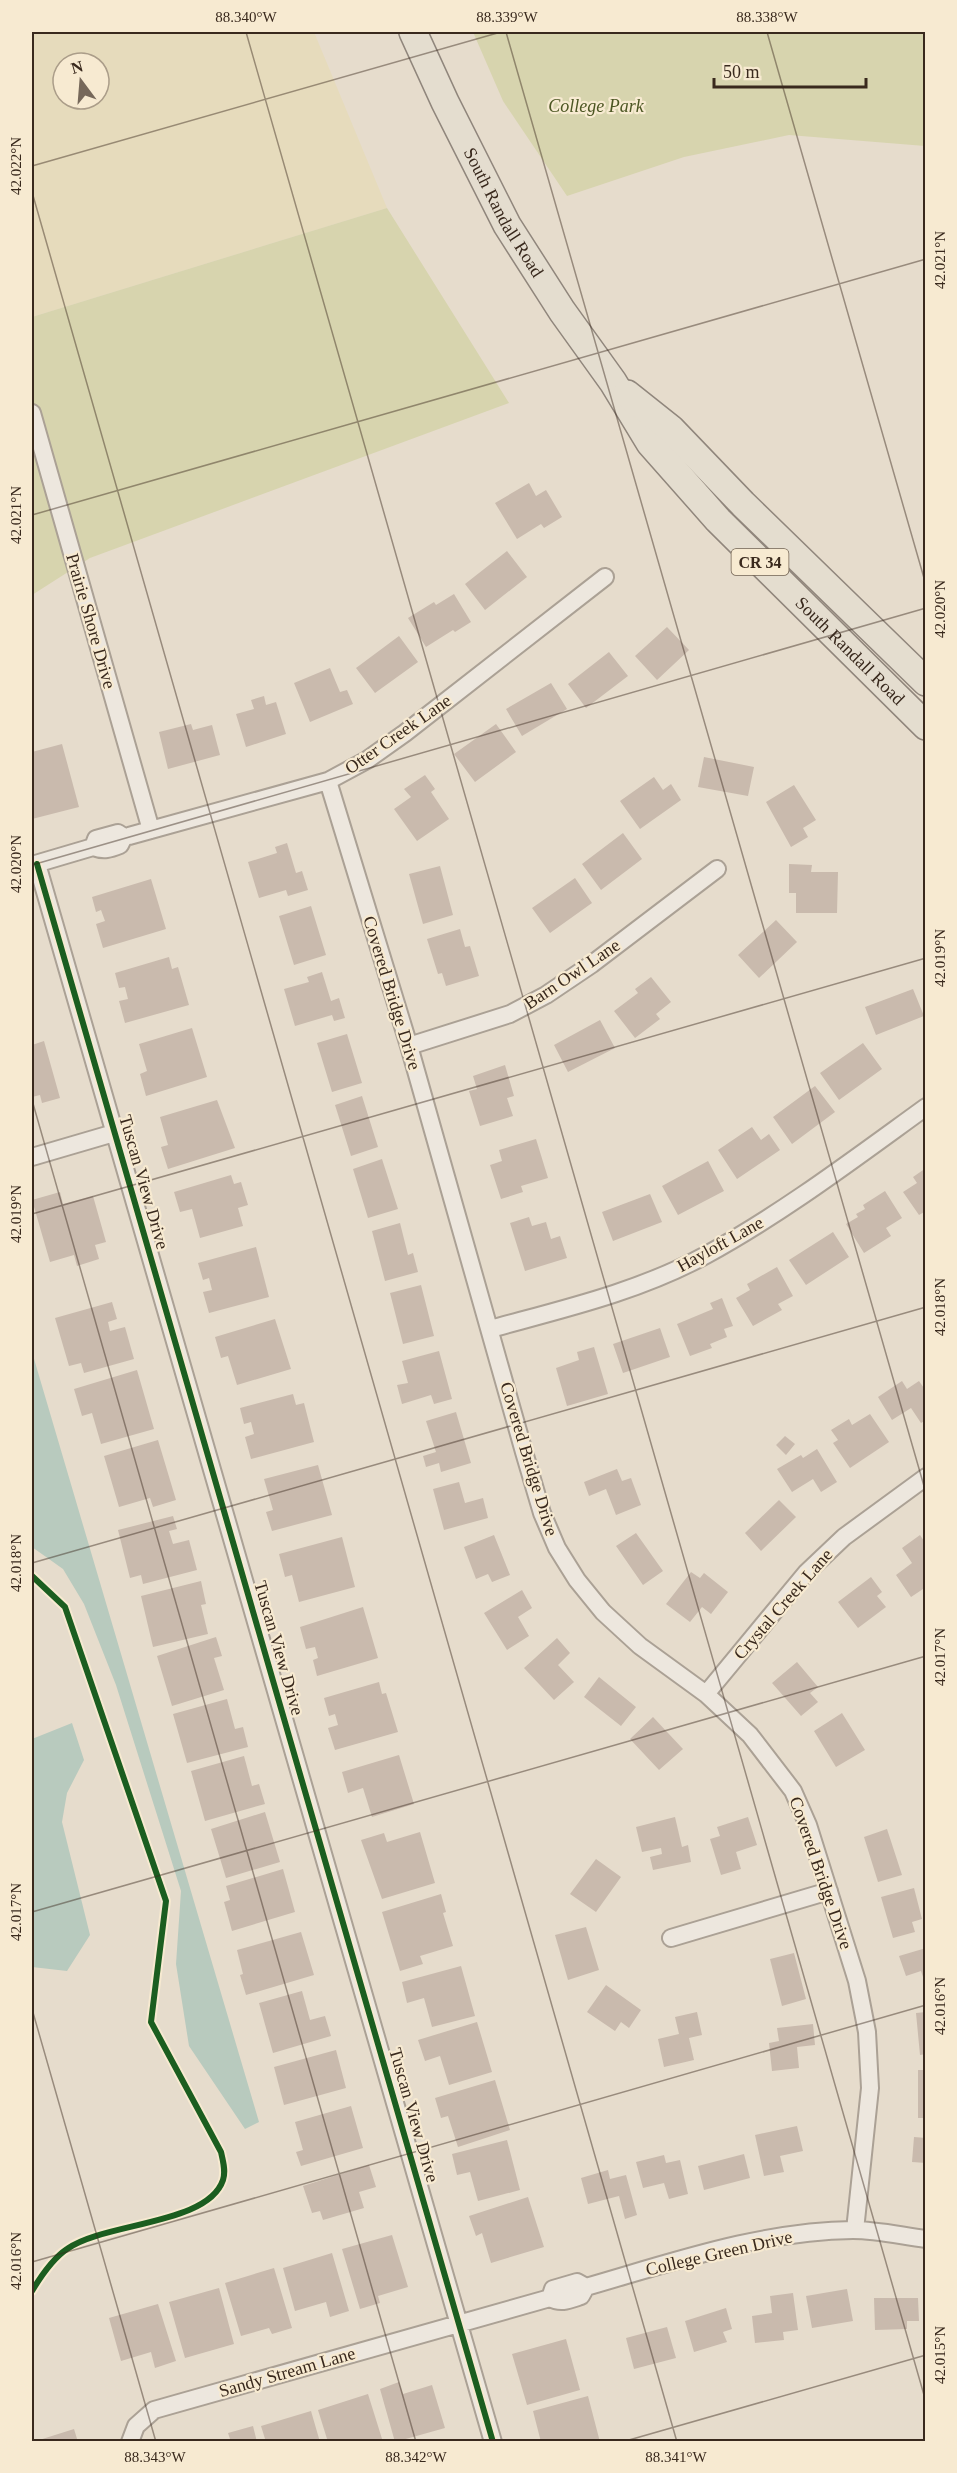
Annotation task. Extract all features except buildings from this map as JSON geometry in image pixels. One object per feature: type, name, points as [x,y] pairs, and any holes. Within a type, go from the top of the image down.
[{"type":"main road","name":"South Randall Road","points":[[413,32],[445,102],[507,225],[562,311],[613,382],[650,443],[718,520],[926,726]]},
{"type":"main road","name":"South Randall Road","points":[[613,382],[671,429],[743,504],[926,682]]},
{"type":"street","name":"Prairie Shore Drive","points":[[32,413],[151,830]]},
{"type":"street","name":"Otter Creek Lane","points":[[34,864],[93,847],[96,839],[107,835],[118,833],[124,837],[328,781],[367,760],[405,733],[605,577]]},
{"type":"street","name":"Covered Bridge Drive","points":[[328,781],[409,1046],[542,1513],[557,1548],[577,1580],[603,1612],[640,1646],[706,1694],[750,1735],[793,1791],[808,1825],[857,1981],[867,2032],[870,2067],[855,2230]]},
{"type":"street","name":"Tuscan View Drive","points":[[34,864],[493,2442]]},
{"type":"street","name":"Barn Owl Lane","points":[[409,1046],[510,1014],[546,995],[592,964],[717,869]]},
{"type":"street","name":"Hayloft Lane","points":[[490,1329],[607,1297],[655,1279],[705,1256],[769,1217],[926,1107]]},
{"type":"street","points":[[32,1157],[114,1133]]},
{"type":"street","name":"Crystal Creek Lane","points":[[706,1694],[806,1573],[844,1537],[926,1477]]},
{"type":"street","points":[[670,1938],[829,1892]]},
{"type":"street","name":"College Green Drive","points":[[459,2324],[550,2298],[553,2289],[565,2284],[577,2282],[586,2287],[761,2239],[855,2230],[926,2239]]},
{"type":"street","name":"Sandy Stream Lane","points":[[130,2442],[136,2426],[154,2410],[459,2324]]},
{"type":"shaded area","points":[[32,32],[314,32],[387,208],[32,317]]},
{"type":"shaded area","points":[[32,1352],[259,2122],[245,2129],[189,2046],[176,1964],[181,1891],[116,1685],[84,1604],[63,1569],[32,1547]]},
{"type":"shaded area","points":[[72,1723],[84,1760],[67,1793],[62,1822],[90,1935],[67,1971],[32,1967],[32,1739]]},
{"type":"green space","name":"College Park","points":[[473,32],[925,32],[925,146],[789,135],[684,157],[567,196],[503,101]]},
{"type":"green space","points":[[387,208],[509,403],[90,558],[32,595],[32,317]]},
{"type":"cycle path","points":[[37,864],[493,2442]]},
{"type":"cycle path","points":[[32,1576],[65,1607],[166,1901],[151,2022],[221,2152],[224,2166],[223,2180],[214,2195],[198,2206],[84,2240],[62,2253],[43,2274],[32,2291]]}]
